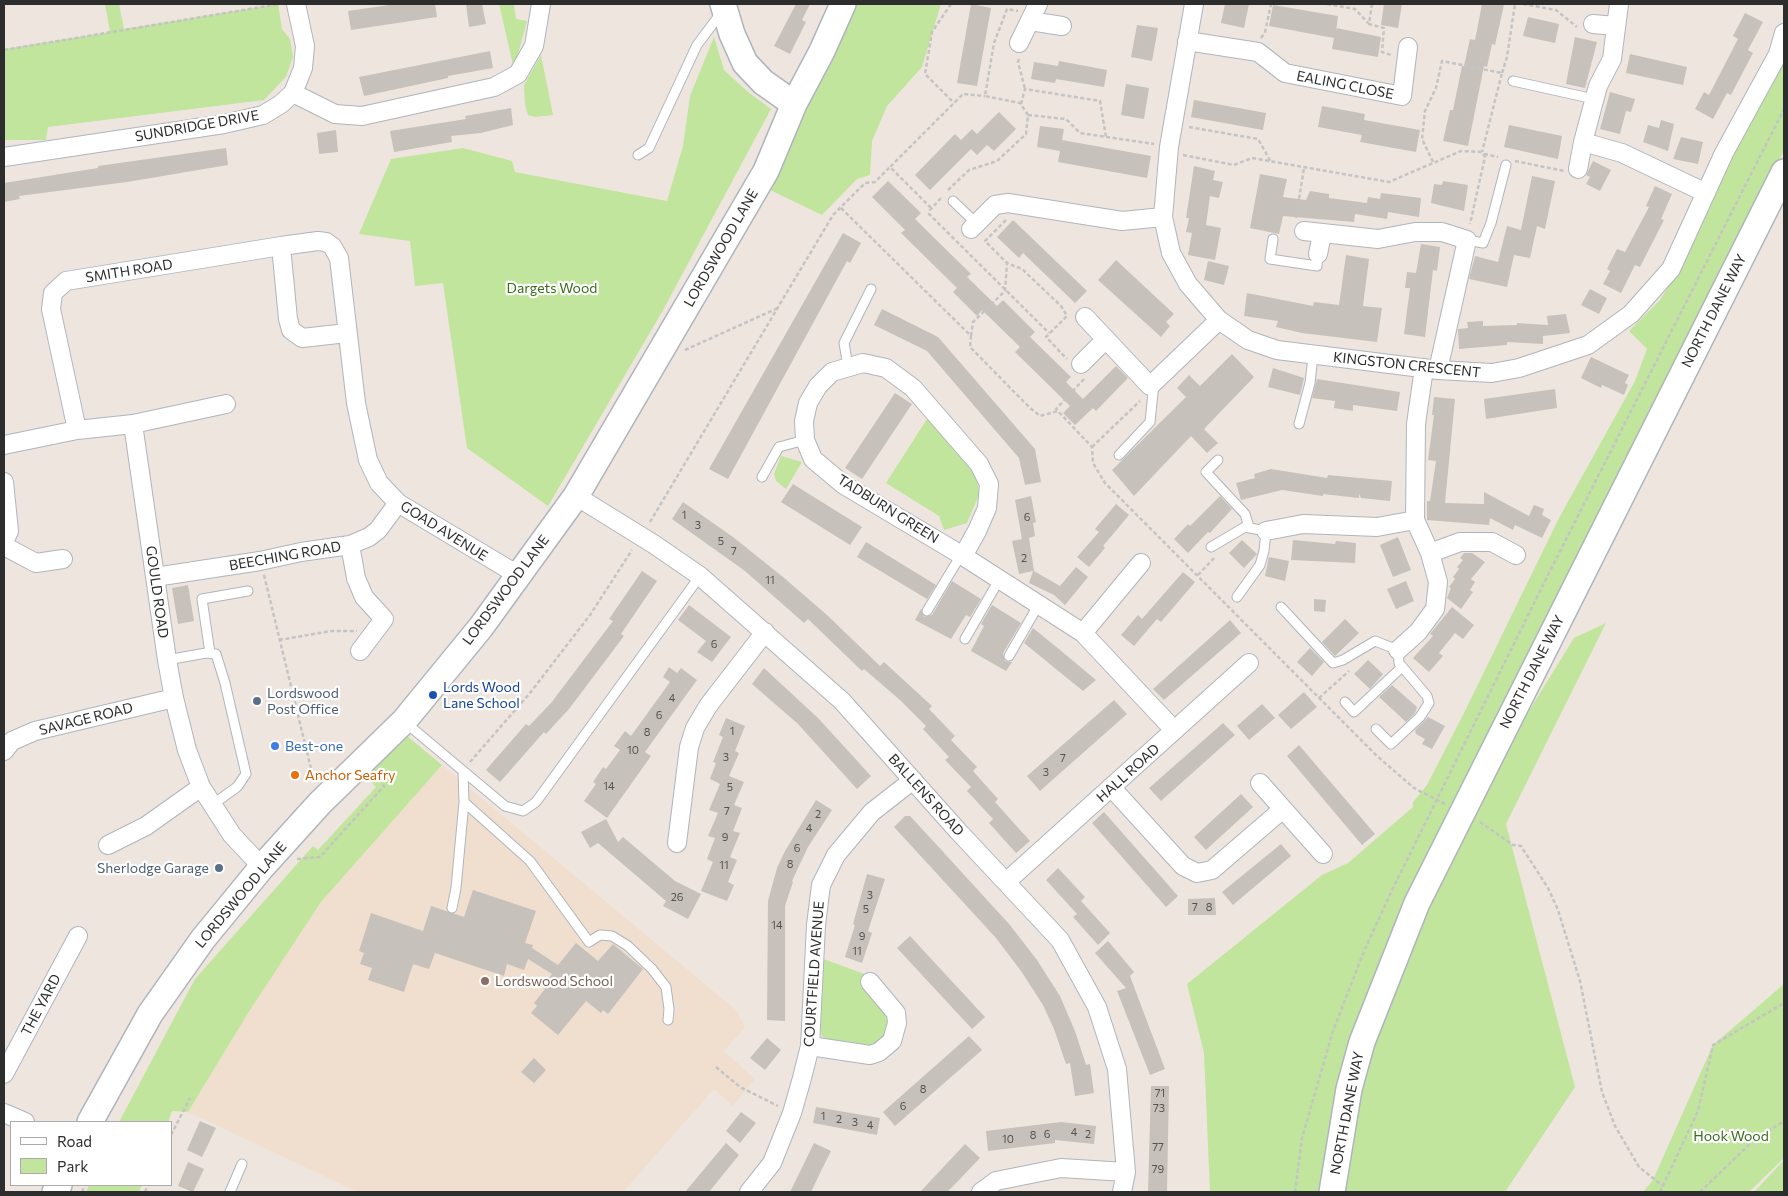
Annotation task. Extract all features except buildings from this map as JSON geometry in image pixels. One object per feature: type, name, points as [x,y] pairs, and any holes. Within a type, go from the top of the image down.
[{"type":"street","name":"SUNDRIDGE DRIVE","points":[[4,157],[224,124],[263,115],[281,104],[293,93],[303,68],[304,46],[296,4]]},
{"type":"street","points":[[293,93],[334,114],[362,116],[494,86],[518,74],[534,46],[541,4]]},
{"type":"street","name":"LORDSWOOD LANE","points":[[91,1121],[150,1014],[203,940],[262,867],[320,803],[404,721],[481,627],[576,496],[766,170],[794,104],[822,51],[843,4]]},
{"type":"street","name":"KINGSTON CRESCENT","points":[[1194,4],[1169,150],[1163,217],[1171,253],[1188,284],[1219,320],[1255,342],[1277,350],[1313,356],[1431,369],[1492,373],[1519,368],[1588,345],[1631,314],[1671,269],[1724,153],[1778,54],[1784,32]]},
{"type":"street","points":[[1578,169],[1594,99],[1612,59],[1619,4]]},
{"type":"street","points":[[723,6],[732,34],[745,63],[763,82],[794,104]]},
{"type":"street","points":[[1028,24],[1062,26]]},
{"type":"street","points":[[1593,24],[1616,26]]},
{"type":"street","name":"EALING CLOSE","points":[[1187,40],[1258,52],[1285,73],[1402,96],[1407,53]]},
{"type":"street","points":[[1583,142],[1622,153],[1706,193]]},
{"type":"street","name":"NORTH DANE WAY","points":[[1332,1192],[1349,1089],[1362,1042],[1418,903],[1784,172]]},
{"type":"street","points":[[974,227],[995,205],[1008,203],[1122,222],[1163,217]]},
{"type":"street","points":[[1304,231],[1378,239],[1415,232],[1442,232],[1467,240],[1416,424],[1415,520],[1430,553],[1438,582],[1435,608],[1400,658]]},
{"type":"street","points":[[1318,254],[1322,234]]},
{"type":"street","name":"SMITH ROAD","points":[[77,430],[51,309],[53,293],[66,281],[318,241],[326,242],[332,246],[339,258]]},
{"type":"street","points":[[280,246],[288,319],[291,330],[302,338],[347,333]]},
{"type":"street","name":"GOAD AVENUE","points":[[339,258],[356,403],[368,460],[379,483],[398,503],[518,575]]},
{"type":"street","points":[[1085,318],[1152,384],[1219,320]]},
{"type":"street","points":[[1078,367],[1106,338]]},
{"type":"street","name":"TADBURN GREEN","points":[[962,556],[978,531],[987,508],[989,484],[979,464],[913,388],[886,368],[862,363],[832,372],[818,386],[808,403],[804,421],[805,440],[813,459],[844,484],[1083,633],[1174,730]]},
{"type":"street","points":[[4,445],[77,430],[133,424],[226,404]]},
{"type":"street","name":"GOULD ROAD","points":[[133,424],[167,660],[187,750],[201,787],[212,805],[232,835],[262,867]]},
{"type":"street","points":[[4,482],[9,531],[4,544],[36,563],[63,559]]},
{"type":"street","name":"BALLENS ROAD","points":[[576,496],[642,536],[700,576],[842,701],[1060,940],[1097,1008],[1116,1069],[1126,1172],[1122,1192]]},
{"type":"street","name":"BEECHING ROAD","points":[[155,577],[260,562],[301,552],[350,545],[368,538],[378,530],[398,503]]},
{"type":"street","points":[[1266,531],[1304,524],[1376,527],[1415,520]]},
{"type":"street","points":[[1430,553],[1460,542],[1492,542],[1516,555]]},
{"type":"street","points":[[350,545],[356,578],[364,597],[390,613],[365,644]]},
{"type":"street","points":[[1083,633],[1141,563]]},
{"type":"street","points":[[677,843],[689,747],[695,728],[704,712],[765,632]]},
{"type":"street","name":"HALL ROAD","points":[[1006,882],[1249,663]]},
{"type":"street","name":"SAVAGE ROAD","points":[[4,751],[12,741],[36,731],[174,698]]},
{"type":"street","name":"COURTFIELD AVENUE","points":[[749,1192],[772,1163],[792,1113],[810,1046],[816,925],[821,885],[836,855],[872,812],[913,780]]},
{"type":"street","points":[[1260,783],[1323,854]]},
{"type":"street","points":[[108,845],[146,826],[201,787]]},
{"type":"street","points":[[1111,787],[1183,866],[1197,873],[1212,870],[1283,809]]},
{"type":"street","name":"THE YARD","points":[[4,1074],[78,936]]},
{"type":"street","points":[[810,1046],[870,1055],[886,1047],[892,1041],[896,1013],[870,982]]},
{"type":"street","points":[[4,1113],[23,1121]]},
{"type":"street","points":[[981,1192],[996,1182],[1061,1168],[1126,1172]]},
{"type":"lane","points":[[638,155],[649,148],[698,45],[723,6]]},
{"type":"lane","points":[[1513,81],[1594,99]]},
{"type":"lane","points":[[1467,240],[1483,243],[1491,223],[1505,161]]},
{"type":"lane","points":[[953,201],[974,227]]},
{"type":"lane","points":[[1273,239],[1270,259],[1317,266],[1318,254]]},
{"type":"lane","points":[[848,366],[844,343],[872,289]]},
{"type":"lane","points":[[1299,424],[1310,383],[1313,356]]},
{"type":"lane","points":[[1119,455],[1150,422],[1152,384]]},
{"type":"lane","points":[[762,477],[779,447],[805,440]]},
{"type":"lane","points":[[1218,460],[1206,472],[1245,514],[1249,527]]},
{"type":"lane","points":[[1211,547],[1236,531],[1249,527],[1266,531],[1264,551],[1260,565],[1237,597]]},
{"type":"lane","points":[[927,611],[962,556]]},
{"type":"lane","points":[[404,721],[505,806],[522,811],[536,802],[700,576]]},
{"type":"lane","points":[[965,639],[999,580]]},
{"type":"lane","points":[[210,653],[202,599],[248,591]]},
{"type":"lane","points":[[1009,656],[1039,604]]},
{"type":"lane","points":[[1282,608],[1333,663],[1343,660],[1375,641],[1385,643],[1400,658],[1427,696],[1429,703],[1420,717],[1391,744],[1376,730]]},
{"type":"lane","points":[[167,660],[210,653],[216,654],[225,683],[246,774],[237,787],[212,805]]},
{"type":"lane","points":[[1345,702],[1354,712],[1400,658]]},
{"type":"lane","points":[[452,908],[456,888],[464,802],[463,771]]},
{"type":"lane","points":[[464,802],[530,861],[589,942],[600,935],[612,936],[628,946],[652,969],[666,987],[669,1009],[668,1020]]},
{"type":"lane","points":[[230,1192],[242,1164]]},
{"type":"path","points":[[4,50],[279,4]]},
{"type":"path","points":[[951,4],[932,32],[925,74],[954,103]]},
{"type":"path","points":[[1258,52],[1265,32],[1270,4]]},
{"type":"path","points":[[1327,4],[1355,9],[1369,24],[1385,29],[1383,53],[1407,53]]},
{"type":"path","points":[[1369,24],[1372,4]]},
{"type":"path","points":[[1467,240],[1483,153],[1507,58],[1515,4]]},
{"type":"path","points":[[1523,4],[1556,10],[1576,27],[1592,32],[1593,24]]},
{"type":"path","points":[[985,96],[994,43],[1007,9],[1028,24],[1026,48],[1018,62],[1025,89],[1021,104]]},
{"type":"path","points":[[1433,162],[1422,139],[1426,111],[1436,88],[1442,61],[1502,73]]},
{"type":"path","points":[[1025,89],[1100,101],[1106,137]]},
{"type":"path","points":[[463,771],[530,693],[590,615],[642,536],[833,215],[865,184],[875,182],[963,94],[985,96],[1021,104],[1028,115],[1026,134],[997,161],[968,170],[931,208],[928,214],[1049,334]]},
{"type":"path","points":[[1295,1192],[1302,1138],[1333,1031],[1364,951],[1436,800],[1784,108]]},
{"type":"path","points":[[1028,115],[1066,119],[1080,133],[1234,165],[1246,159],[1389,182],[1461,151],[1483,153],[1505,161],[1575,173],[1578,169]]},
{"type":"path","points":[[1173,124],[1258,139],[1271,162]]},
{"type":"path","points":[[890,167],[931,208]]},
{"type":"path","points":[[1304,168],[1294,230],[1304,231]]},
{"type":"path","points":[[1021,205],[985,241],[1007,263],[1022,269],[1061,306],[1067,316],[1046,337],[1078,367],[1085,378],[1056,409],[1092,446],[1093,463],[1105,483],[1378,757],[1414,788],[1436,800]]},
{"type":"path","points":[[841,208],[971,336]]},
{"type":"path","points":[[1007,263],[1005,291],[973,322],[970,347],[1035,413],[1040,416],[1058,411]]},
{"type":"path","points":[[682,351],[778,308]]},
{"type":"path","points":[[1092,446],[1148,393],[1152,384]]},
{"type":"path","points":[[260,562],[320,803]]},
{"type":"path","points":[[280,640],[356,630],[365,644]]},
{"type":"path","points":[[1318,698],[1355,667]]},
{"type":"path","points":[[294,859],[320,857],[379,793],[384,786],[372,770]]},
{"type":"path","points":[[1474,818],[1513,845],[1521,846],[1548,888],[1558,910],[1580,981],[1602,1092],[1614,1126],[1639,1167],[1663,1186]]},
{"type":"path","points":[[1660,1192],[1698,1111],[1713,1045],[1784,1003]]},
{"type":"path","points":[[716,1067],[740,1087],[792,1113]]},
{"type":"path","points":[[172,1133],[190,1098]]},
{"type":"path","points":[[1700,1192],[1753,1141],[1784,1121]]},
{"type":"shaded area","name":"Lordswood School","points":[[442,765],[736,1010],[745,1027],[724,1051],[755,1079],[733,1106],[714,1089],[623,1192],[358,1192],[188,1112],[250,1010],[321,902]]},
{"type":"green space","points":[[105,4],[119,4],[124,29],[267,6],[267,4],[278,4],[282,29],[290,39],[293,57],[286,77],[264,100],[48,127],[46,140],[4,140],[4,49],[110,32]]},
{"type":"green space","points":[[499,4],[514,4],[516,19],[527,21],[514,69]]},
{"type":"green space","points":[[854,4],[941,4],[922,67],[887,106],[872,141],[870,175],[857,179],[822,215],[766,188],[835,51]]},
{"type":"green space","name":"Dargets Wood","points":[[714,37],[724,70],[748,92],[771,109],[662,312],[548,506],[467,448],[443,283],[415,286],[410,241],[359,234],[391,159],[463,148],[512,161],[515,172],[667,201],[683,146],[690,96]]},
{"type":"green space","points":[[541,55],[553,115],[535,117],[528,115],[525,105],[524,85]]},
{"type":"green space","points":[[1784,56],[1784,150],[1463,818],[1574,638],[1606,623],[1506,824],[1575,1087],[1505,1192],[1210,1192],[1204,1053],[1187,984],[1322,875],[1348,863],[1413,807],[1413,802],[1427,785],[1464,713],[1559,518],[1635,381],[1647,349],[1629,331],[1660,300],[1682,264],[1722,174]]},
{"type":"green space","points":[[927,419],[972,470],[977,479],[979,495],[967,523],[944,530],[939,516],[886,483]]},
{"type":"green space","points":[[781,456],[802,462],[786,489],[776,481],[774,474]]},
{"type":"green space","points":[[406,735],[442,765],[321,902],[250,1010],[188,1112],[172,1111],[168,1121],[120,1121],[195,979],[313,846],[318,850],[376,787],[361,772]]},
{"type":"green space","points":[[821,958],[867,975],[860,982],[886,1011],[889,1020],[889,1029],[878,1047],[863,1050],[829,1042],[822,1036],[819,1023]]},
{"type":"green space","name":"Hook Wood","points":[[1784,984],[1784,1158],[1749,1192],[1643,1192],[1653,1180],[1713,1045]]},
{"type":"green space","points":[[1784,1160],[1784,1192],[1754,1192]]},
{"type":"green space","points":[[89,1186],[142,1186],[139,1192],[86,1192]]},
{"type":"place","name":"Lords Wood Lane School","points":[[433,695]]},
{"type":"place","name":"Lordswood Post Office","points":[[257,701]]},
{"type":"place","name":"Best-one","points":[[275,746]]},
{"type":"place","name":"Anchor Seafry","points":[[295,775]]},
{"type":"place","name":"Sherlodge Garage","points":[[219,868]]},
{"type":"place","name":"Lordswood School","points":[[485,981]]}]
